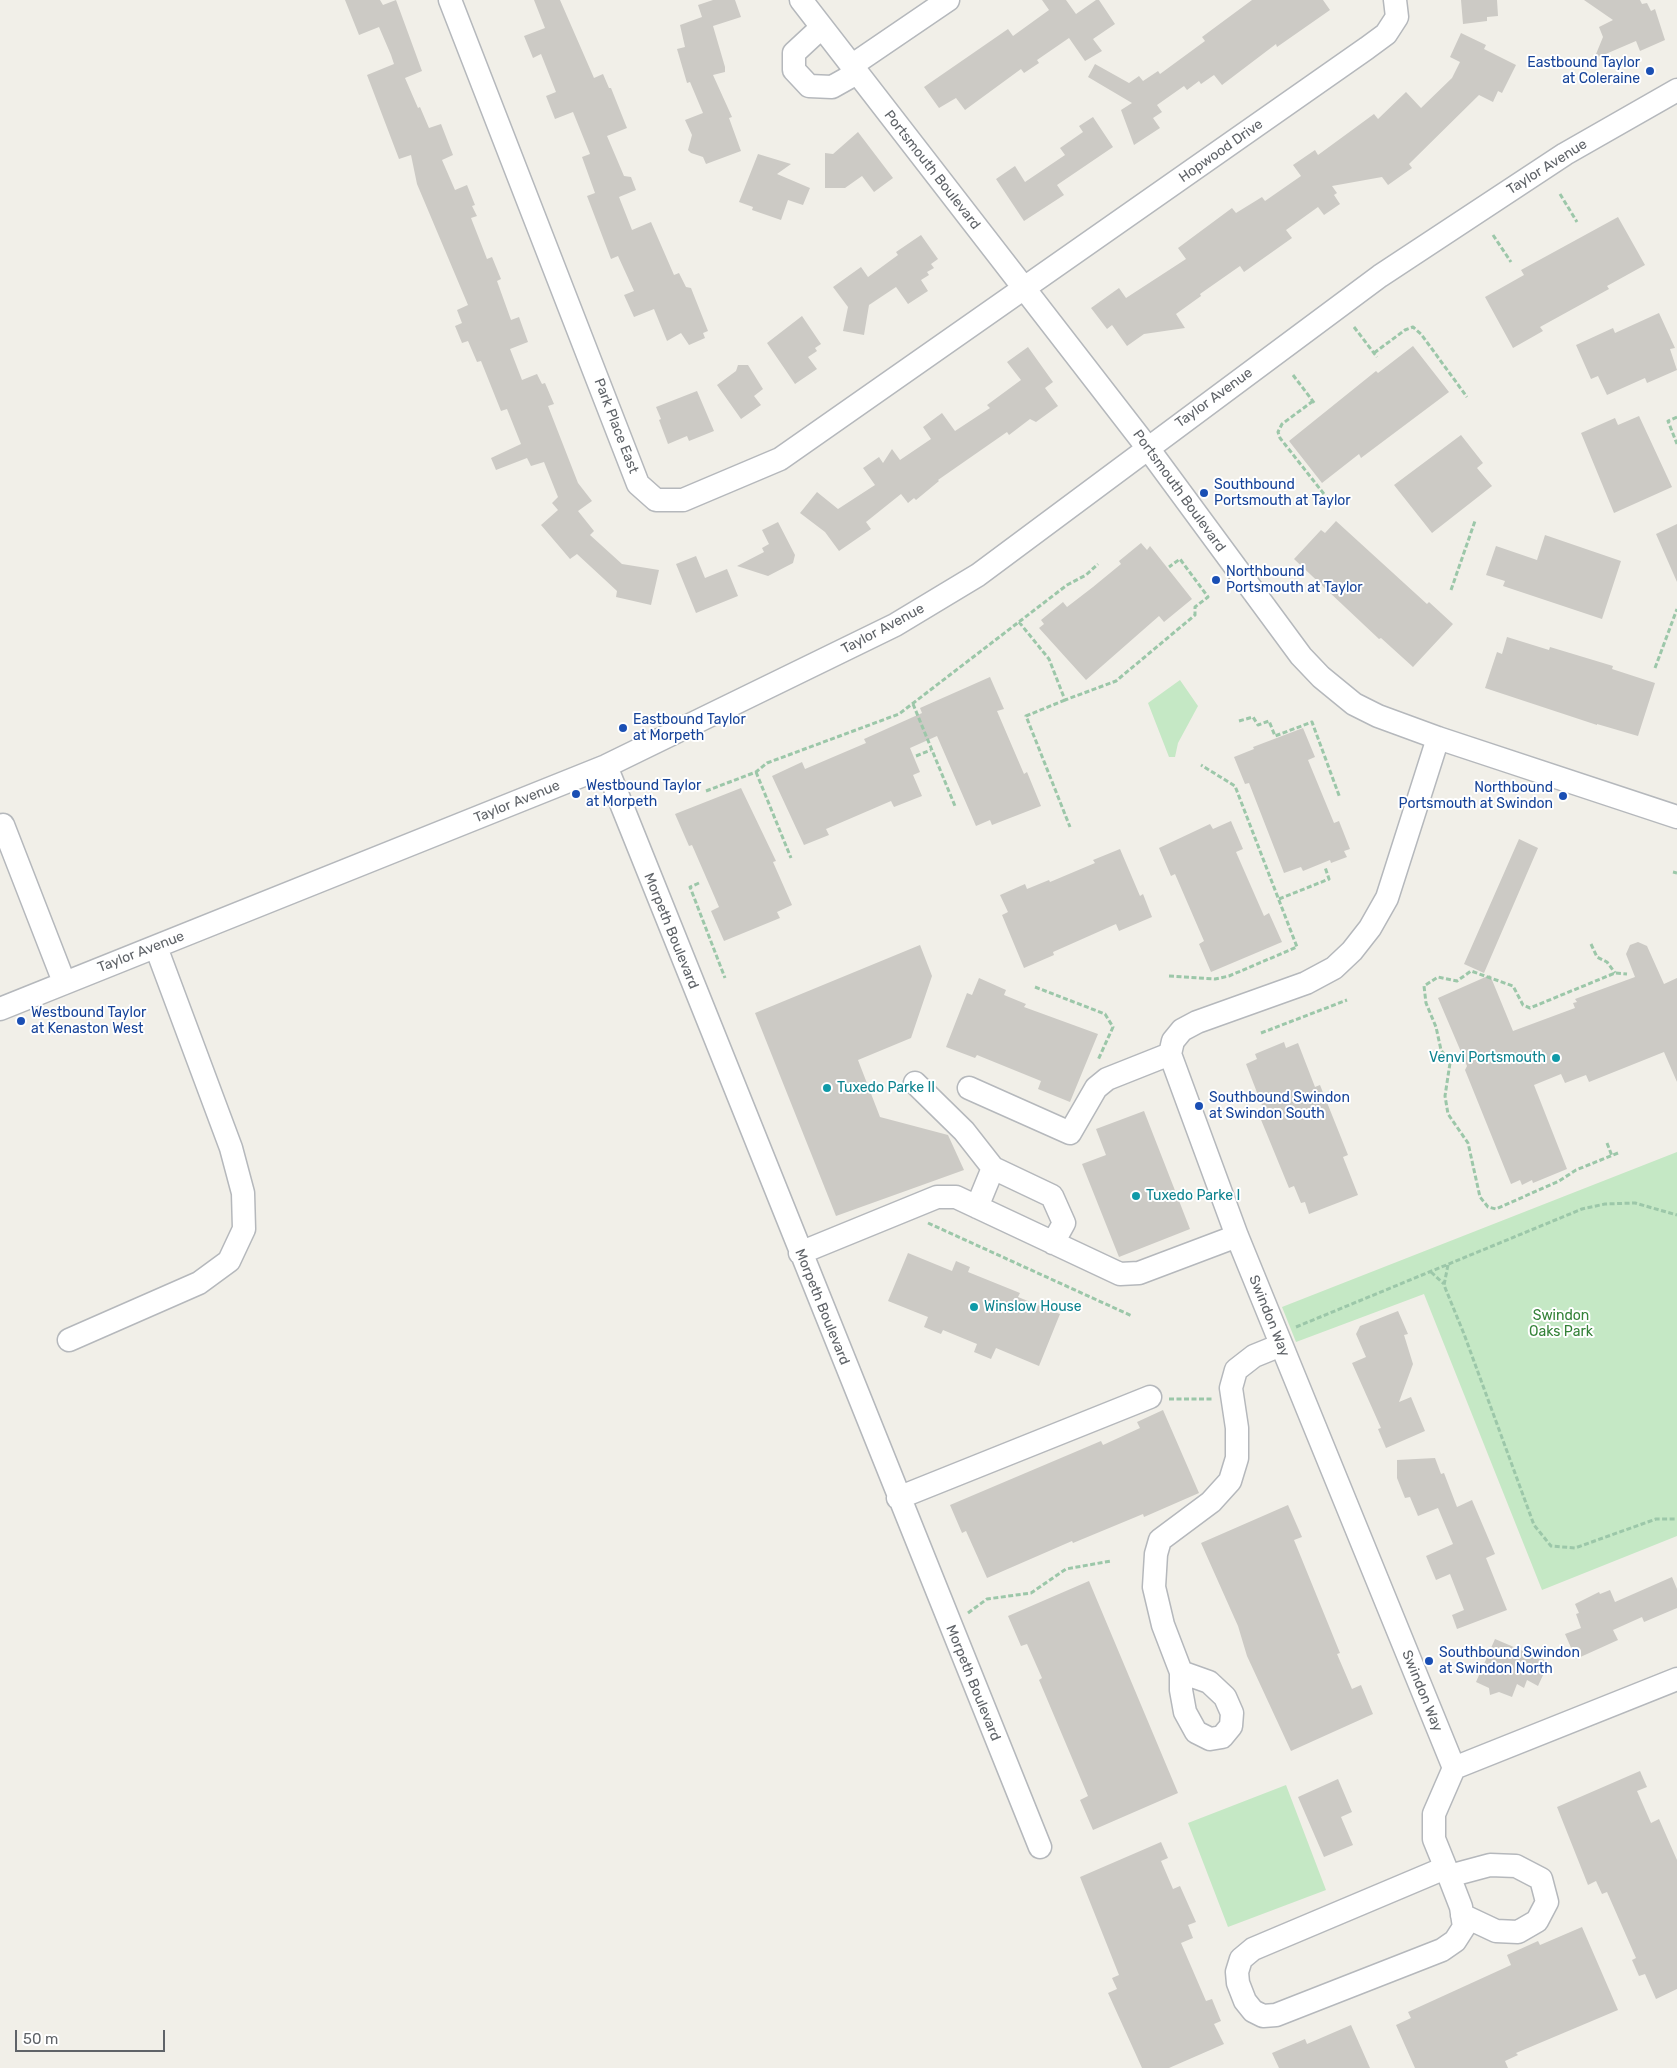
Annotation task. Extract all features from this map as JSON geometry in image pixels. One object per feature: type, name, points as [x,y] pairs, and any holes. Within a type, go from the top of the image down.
[{"type":"street","name":"Park Place East","points":[[450,0],[638,484],[656,500],[682,500],[780,458],[1025,288]]},
{"type":"street","name":"Portsmouth Boulevard","points":[[802,0],[854,70],[1148,447],[1300,656],[1321,677],[1354,704],[1438,738],[1677,817]]},
{"type":"street","points":[[822,27],[801,43],[794,53],[794,70],[809,86],[832,87],[948,0]]},
{"type":"street","name":"Hopwood Drive","points":[[1025,288],[1386,34],[1397,17],[1395,0]]},
{"type":"street","name":"Taylor Avenue","points":[[0,1009],[606,766],[895,625],[978,575],[1380,276],[1565,154],[1677,90]]},
{"type":"street","points":[[969,1088],[1070,1133],[1096,1088],[1107,1079],[1170,1054],[1173,1041],[1182,1030],[1197,1022],[1306,983],[1334,968],[1352,951],[1370,928],[1387,898],[1438,738]]},
{"type":"street","name":"Morpeth Boulevard","points":[[606,766],[800,1254],[1040,1847]]},
{"type":"street","points":[[3,825],[64,982]]},
{"type":"street","points":[[69,1340],[198,1283],[229,1261],[244,1229],[243,1193],[231,1148],[156,947]]},
{"type":"street","name":"Swindon Way","points":[[1170,1054],[1237,1236],[1454,1768]]},
{"type":"street","points":[[915,1083],[964,1131],[993,1168],[1052,1196],[1064,1223],[1053,1243]]},
{"type":"street","points":[[977,1207],[993,1168]]},
{"type":"street","points":[[800,1254],[937,1197],[956,1197],[1120,1274],[1139,1273],[1237,1236]]},
{"type":"street","points":[[1181,1672],[1163,1625],[1154,1587],[1156,1554],[1160,1540],[1211,1502],[1230,1482],[1237,1458],[1237,1428],[1231,1388],[1236,1370],[1279,1340]]},
{"type":"street","points":[[898,1498],[1150,1397]]},
{"type":"street","points":[[1462,1915],[1496,1931],[1518,1932],[1537,1921],[1547,1902],[1541,1878],[1516,1866],[1490,1865],[1447,1872],[1253,1950],[1241,1959],[1237,1972],[1238,1983],[1245,2001],[1253,2011],[1263,2016],[1276,2015],[1442,1950],[1455,1941],[1464,1927],[1462,1915],[1447,1872],[1434,1839],[1434,1814],[1454,1768],[1677,1679]]},
{"type":"path","points":[[1560,194],[1578,222]]},
{"type":"path","points":[[1493,235],[1511,262]]},
{"type":"path","points":[[1354,327],[1377,357]]},
{"type":"path","points":[[1374,353],[1412,327],[1421,334],[1467,396]]},
{"type":"path","points":[[1293,375],[1314,402],[1282,424],[1278,432],[1280,438],[1331,503]]},
{"type":"path","points":[[1677,417],[1668,421],[1677,444]]},
{"type":"path","points":[[1451,590],[1475,521]]},
{"type":"path","points":[[1070,827],[1026,716],[1116,681],[1195,615],[1195,607],[1208,597],[1180,559],[1169,567]]},
{"type":"path","points":[[706,791],[756,772],[767,763],[900,714],[1018,622],[1098,564]]},
{"type":"path","points":[[1656,668],[1677,609]]},
{"type":"path","points":[[1018,622],[1049,659],[1065,700]]},
{"type":"path","points":[[913,704],[955,806]]},
{"type":"path","points":[[1239,721],[1253,717],[1258,725],[1269,721],[1275,736],[1312,722],[1340,798]]},
{"type":"path","points":[[916,756],[932,750]]},
{"type":"path","points":[[1169,976],[1215,979],[1229,976],[1297,947],[1235,786],[1201,765]]},
{"type":"path","points":[[756,772],[790,858]]},
{"type":"path","points":[[1279,899],[1329,879],[1324,867]]},
{"type":"path","points":[[698,883],[690,887],[725,978]]},
{"type":"path","points":[[1591,944],[1597,957],[1607,962],[1615,974]]},
{"type":"path","points":[[1618,1153],[1576,1170],[1559,1181],[1496,1209],[1488,1207],[1480,1197],[1468,1143],[1448,1114],[1445,1096],[1450,1063],[1441,1050],[1436,1027],[1426,1003],[1424,986],[1438,977],[1457,981],[1471,971],[1513,986],[1523,1005],[1530,1008],[1615,974],[1627,974]]},
{"type":"path","points":[[1035,987],[1105,1014],[1112,1027],[1094,1070],[1107,1079]]},
{"type":"path","points":[[1261,1033],[1348,1000]]},
{"type":"path","points":[[1607,1143],[1612,1156]]},
{"type":"path","points":[[1279,1340],[1431,1272],[1582,1209],[1605,1204],[1635,1203],[1677,1215]]},
{"type":"path","points":[[927,1223],[1132,1316]]},
{"type":"path","points":[[1444,1285],[1448,1265]]},
{"type":"path","points":[[1431,1272],[1444,1285],[1464,1334],[1534,1525],[1551,1546],[1575,1548],[1656,1519],[1677,1519]]},
{"type":"path","points":[[1150,1397],[1152,1403],[1159,1400],[1233,1399]]},
{"type":"path","points":[[950,1627],[987,1599],[1031,1594],[1066,1569],[1111,1561]]},
{"type":"green space","points":[[1180,680],[1198,706],[1178,743],[1175,757],[1169,757],[1148,703]]},
{"type":"green space","name":"Swindon Oaks Park","points":[[1677,1152],[1677,1536],[1542,1590],[1424,1294],[1296,1342],[1282,1307]]},
{"type":"green space","points":[[1286,1785],[1326,1890],[1228,1927],[1188,1823]]},
{"type":"building","points":[[345,0],[380,0],[383,5],[396,0],[422,71],[405,78],[429,128],[441,124],[453,155],[442,160],[455,190],[467,185],[475,205],[472,206],[477,216],[471,218],[487,259],[492,257],[501,279],[497,281],[511,320],[519,317],[528,342],[510,349],[522,380],[537,374],[542,384],[545,383],[554,404],[548,406],[578,483],[592,501],[578,511],[594,531],[590,535],[622,564],[659,570],[651,605],[616,597],[617,591],[577,554],[570,559],[541,525],[558,510],[552,503],[558,497],[544,462],[531,466],[527,458],[496,470],[491,458],[521,444],[507,409],[501,411],[481,361],[477,362],[468,341],[462,343],[455,326],[462,323],[457,310],[468,305],[417,184],[411,155],[399,159],[367,75],[394,64],[391,55],[379,27],[359,35]]},
{"type":"building","points":[[534,0],[560,0],[594,78],[603,74],[609,88],[611,88],[627,128],[607,136],[624,176],[631,177],[636,190],[619,197],[632,230],[651,222],[674,275],[679,273],[686,287],[691,288],[708,331],[703,333],[705,338],[689,345],[681,333],[667,341],[654,309],[634,317],[624,295],[634,291],[618,256],[611,259],[587,196],[595,193],[582,157],[590,154],[573,112],[555,119],[546,96],[556,92],[541,54],[533,58],[524,36],[545,28]]},
{"type":"building","points":[[713,0],[735,0],[741,17],[713,26],[725,72],[713,75],[732,117],[729,118],[741,151],[706,164],[703,157],[688,150],[692,135],[685,120],[703,113],[690,82],[687,83],[677,49],[685,47],[680,25],[702,17],[698,5]]},
{"type":"building","points":[[1042,0],[1066,0],[1076,14],[1096,0],[1099,0],[1115,24],[1093,39],[1102,51],[1085,61],[1069,38],[1037,60],[1039,63],[1024,73],[1021,69],[965,110],[956,98],[939,108],[924,87],[1008,29],[1013,36],[1049,10]]},
{"type":"building","points":[[1252,0],[1323,0],[1330,10],[1277,47],[1276,44],[1222,85],[1214,75],[1201,84],[1199,81],[1187,90],[1184,86],[1157,105],[1162,112],[1153,118],[1160,128],[1134,145],[1121,110],[1132,103],[1088,77],[1095,64],[1129,83],[1139,76],[1143,81],[1158,71],[1160,74],[1205,41],[1202,37]]},
{"type":"building","points":[[1461,0],[1497,0],[1498,16],[1487,17],[1487,21],[1463,24]]},
{"type":"building","points":[[1584,0],[1640,0],[1642,4],[1647,3],[1651,11],[1655,9],[1665,40],[1640,51],[1636,41],[1594,59],[1603,37],[1599,27],[1613,20]]},
{"type":"building","points":[[1461,33],[1486,45],[1484,49],[1516,65],[1502,93],[1498,91],[1493,102],[1479,95],[1409,164],[1412,168],[1388,185],[1382,177],[1332,186],[1337,193],[1334,195],[1340,204],[1324,215],[1318,207],[1286,230],[1292,238],[1244,272],[1240,266],[1200,294],[1201,296],[1176,314],[1185,328],[1144,334],[1127,346],[1112,325],[1107,329],[1091,308],[1119,288],[1126,298],[1186,259],[1178,248],[1232,208],[1236,213],[1262,197],[1265,201],[1301,176],[1293,165],[1315,150],[1318,155],[1374,114],[1378,119],[1406,92],[1421,108],[1452,78],[1460,62],[1450,57]]},
{"type":"building","points":[[1093,117],[1113,147],[1057,185],[1064,195],[1024,221],[996,179],[1015,166],[1025,182],[1065,155],[1060,148],[1083,132],[1079,126]]},
{"type":"building","points":[[858,132],[893,178],[874,192],[862,176],[845,188],[825,188],[825,153],[833,154]]},
{"type":"building","points":[[758,154],[791,164],[777,174],[810,188],[803,205],[788,200],[781,220],[752,210],[753,207],[739,202]]},
{"type":"building","points":[[1618,217],[1645,265],[1607,286],[1609,289],[1540,327],[1543,331],[1513,348],[1485,297],[1524,275],[1521,270]]},
{"type":"building","points":[[921,235],[938,259],[931,264],[934,268],[927,272],[929,275],[921,280],[928,291],[908,304],[896,287],[869,305],[864,335],[843,331],[848,307],[833,287],[861,267],[868,277],[898,255],[896,252]]},
{"type":"building","points":[[1659,313],[1675,348],[1670,349],[1677,370],[1647,383],[1645,378],[1607,395],[1598,376],[1591,379],[1576,345],[1613,328],[1615,333]]},
{"type":"building","points":[[802,316],[821,344],[815,348],[817,351],[808,357],[817,369],[795,384],[767,343]]},
{"type":"building","points":[[1413,346],[1449,392],[1361,458],[1359,454],[1322,483],[1289,441],[1376,371],[1378,373]]},
{"type":"building","points":[[1028,347],[1053,382],[1045,388],[1058,406],[1036,422],[1030,419],[1009,435],[1007,432],[938,480],[916,500],[914,498],[908,503],[901,494],[866,522],[871,529],[839,551],[825,532],[800,513],[817,492],[838,509],[875,485],[863,468],[879,457],[883,463],[892,449],[900,460],[931,439],[923,427],[942,413],[955,431],[990,408],[987,405],[1021,380],[1007,362]]},
{"type":"building","points":[[738,365],[748,365],[763,389],[754,396],[761,405],[741,419],[717,385],[736,371]]},
{"type":"building","points":[[697,391],[714,431],[689,441],[687,436],[668,444],[656,407]]},
{"type":"building","points":[[1639,416],[1672,487],[1614,513],[1581,433],[1615,418],[1618,425]]},
{"type":"building","points":[[1461,435],[1483,463],[1477,468],[1492,486],[1432,533],[1394,485]]},
{"type":"building","points":[[1336,521],[1427,604],[1429,602],[1453,624],[1413,667],[1381,638],[1379,639],[1294,559],[1321,530],[1325,533]]},
{"type":"building","points":[[778,522],[795,555],[793,563],[768,576],[737,566],[764,552],[762,548],[769,544],[762,530]]},
{"type":"building","points":[[1677,524],[1677,582],[1656,534]]},
{"type":"building","points":[[1545,535],[1621,561],[1602,619],[1503,586],[1505,581],[1486,575],[1496,546],[1537,560]]},
{"type":"building","points":[[1141,543],[1147,550],[1150,546],[1192,599],[1164,622],[1159,616],[1086,680],[1039,628],[1044,624],[1041,620],[1063,602],[1067,607],[1093,587],[1121,564],[1119,561]]},
{"type":"building","points":[[696,556],[705,578],[727,569],[738,596],[696,613],[676,564]]},
{"type":"building","points":[[1507,637],[1549,650],[1550,647],[1613,666],[1612,669],[1655,683],[1638,736],[1597,725],[1485,688],[1497,652],[1502,654]]},
{"type":"building","points":[[990,677],[1004,709],[997,711],[1024,774],[1027,772],[1041,806],[992,825],[990,820],[976,826],[937,736],[910,748],[920,772],[913,775],[922,796],[894,807],[891,801],[826,829],[829,835],[804,845],[772,776],[802,762],[805,769],[866,743],[864,739],[922,713],[920,708]]},
{"type":"building","points":[[1303,728],[1315,757],[1308,760],[1334,823],[1339,821],[1350,849],[1344,851],[1347,857],[1331,863],[1330,860],[1303,871],[1301,867],[1284,873],[1249,783],[1245,784],[1234,757],[1254,749],[1253,747]]},
{"type":"building","points":[[741,788],[776,861],[773,862],[792,905],[777,912],[780,918],[724,941],[711,911],[719,907],[692,845],[689,846],[675,814]]},
{"type":"building","points":[[1231,821],[1243,849],[1236,852],[1264,916],[1269,913],[1282,942],[1211,972],[1199,944],[1204,941],[1175,874],[1171,876],[1159,848],[1210,824],[1213,829]]},
{"type":"building","points":[[1519,839],[1538,848],[1484,973],[1464,964]]},
{"type":"building","points":[[1120,849],[1140,896],[1143,894],[1152,917],[1119,931],[1116,924],[1053,952],[1054,955],[1024,968],[1002,915],[1008,912],[1000,895],[1025,884],[1027,889],[1049,880],[1050,882],[1095,863],[1093,860]]},
{"type":"building","name":"Venvi Portsmouth","points":[[1638,942],[1647,946],[1664,984],[1677,978],[1677,1082],[1664,1052],[1589,1082],[1586,1075],[1565,1083],[1561,1074],[1534,1085],[1567,1169],[1533,1183],[1532,1180],[1522,1185],[1520,1180],[1511,1184],[1465,1070],[1467,1066],[1438,998],[1490,975],[1513,1031],[1575,1008],[1573,1003],[1577,1002],[1575,999],[1635,977],[1626,954],[1630,945]]},
{"type":"building","name":"Tuxedo Parke II","points":[[920,945],[932,976],[911,1038],[858,1060],[880,1117],[948,1135],[964,1170],[836,1216],[755,1013]]},
{"type":"building","points":[[979,978],[1006,990],[1004,995],[1026,1004],[1024,1007],[1098,1034],[1070,1102],[1038,1089],[1041,1081],[977,1055],[975,1058],[946,1047],[967,993],[972,995]]},
{"type":"building","points":[[1284,1042],[1286,1048],[1298,1043],[1315,1087],[1320,1085],[1348,1155],[1343,1157],[1358,1195],[1309,1214],[1305,1202],[1301,1203],[1294,1186],[1289,1188],[1257,1110],[1263,1108],[1246,1064],[1257,1059],[1255,1054]]},
{"type":"building","name":"Tuxedo Parke I","points":[[1144,1111],[1190,1229],[1119,1257],[1082,1164],[1106,1155],[1096,1129]]},
{"type":"building","name":"Winslow House","points":[[908,1253],[952,1271],[956,1261],[970,1267],[968,1272],[1020,1293],[1018,1297],[1060,1314],[1039,1366],[996,1348],[991,1359],[974,1352],[977,1344],[943,1330],[941,1334],[924,1327],[928,1317],[888,1301]]},
{"type":"building","points":[[1398,1311],[1408,1334],[1404,1335],[1413,1364],[1399,1402],[1411,1397],[1425,1431],[1386,1448],[1378,1429],[1381,1428],[1352,1363],[1366,1357],[1356,1334],[1360,1326]]},
{"type":"building","points":[[1163,1410],[1199,1493],[1144,1517],[1143,1514],[1073,1543],[1072,1541],[987,1578],[966,1531],[962,1533],[950,1505],[1101,1441],[1103,1445],[1140,1428],[1137,1422]]},
{"type":"building","points":[[1435,1458],[1441,1474],[1444,1473],[1457,1507],[1472,1500],[1495,1554],[1486,1558],[1507,1610],[1457,1629],[1452,1615],[1464,1610],[1450,1574],[1436,1580],[1426,1556],[1453,1544],[1438,1508],[1418,1516],[1410,1497],[1405,1498],[1397,1478],[1397,1460]]},
{"type":"building","points":[[1288,1505],[1302,1537],[1294,1540],[1340,1653],[1337,1654],[1352,1689],[1361,1685],[1373,1714],[1291,1751],[1247,1656],[1238,1626],[1201,1543]]},
{"type":"building","points":[[1672,1577],[1677,1589],[1677,1608],[1644,1622],[1642,1617],[1613,1630],[1618,1640],[1576,1659],[1565,1634],[1581,1628],[1576,1614],[1579,1613],[1575,1604],[1599,1592],[1600,1594],[1610,1590],[1615,1602]]},
{"type":"building","points":[[1089,1581],[1178,1793],[1093,1830],[1080,1800],[1088,1796],[1039,1680],[1042,1678],[1027,1644],[1021,1646],[1008,1616]]},
{"type":"building","points":[[1495,1639],[1549,1662],[1538,1686],[1527,1680],[1524,1688],[1517,1684],[1512,1697],[1499,1692],[1490,1695],[1489,1688],[1476,1682]]},
{"type":"building","points":[[1640,1771],[1647,1787],[1637,1791],[1651,1823],[1659,1819],[1677,1860],[1677,1989],[1656,1999],[1645,1974],[1639,1976],[1632,1960],[1636,1958],[1607,1892],[1602,1894],[1596,1881],[1588,1885],[1557,1807]]},
{"type":"building","points":[[1338,1779],[1352,1812],[1341,1817],[1353,1845],[1324,1857],[1298,1797]]},
{"type":"building","points":[[1161,1842],[1168,1858],[1161,1861],[1173,1889],[1180,1886],[1196,1922],[1188,1925],[1193,1938],[1181,1943],[1206,2001],[1212,1999],[1221,2021],[1214,2024],[1224,2044],[1169,2068],[1142,2068],[1108,1993],[1117,1989],[1112,1978],[1119,1975],[1080,1877]]},
{"type":"building","points":[[1582,1927],[1618,2010],[1516,2053],[1518,2055],[1505,2061],[1508,2068],[1415,2068],[1396,2025],[1411,2018],[1408,2012],[1511,1965],[1507,1955],[1538,1941],[1540,1945]]},
{"type":"building","points":[[1351,2025],[1370,2068],[1279,2068],[1272,2053],[1305,2039],[1307,2044]]},
{"type":"place","name":"Eastbound Taylor at Coleraine","points":[[1650,71]]},
{"type":"place","name":"Southbound Portsmouth at Taylor","points":[[1204,493]]},
{"type":"place","name":"Northbound Portsmouth at Taylor","points":[[1216,580]]},
{"type":"place","name":"Eastbound Taylor at Morpeth","points":[[623,728]]},
{"type":"place","name":"Westbound Taylor at Morpeth","points":[[576,794]]},
{"type":"place","name":"Northbound Portsmouth at Swindon","points":[[1563,796]]},
{"type":"place","name":"Westbound Taylor at Kenaston West","points":[[21,1021]]},
{"type":"place","name":"Venvi Portsmouth","points":[[1556,1058]]},
{"type":"place","name":"Tuxedo Parke II","points":[[827,1088]]},
{"type":"place","name":"Southbound Swindon at Swindon South","points":[[1199,1106]]},
{"type":"place","name":"Tuxedo Parke I","points":[[1136,1196]]},
{"type":"place","name":"Winslow House","points":[[974,1307]]},
{"type":"place","name":"Southbound Swindon at Swindon North","points":[[1429,1661]]}]
